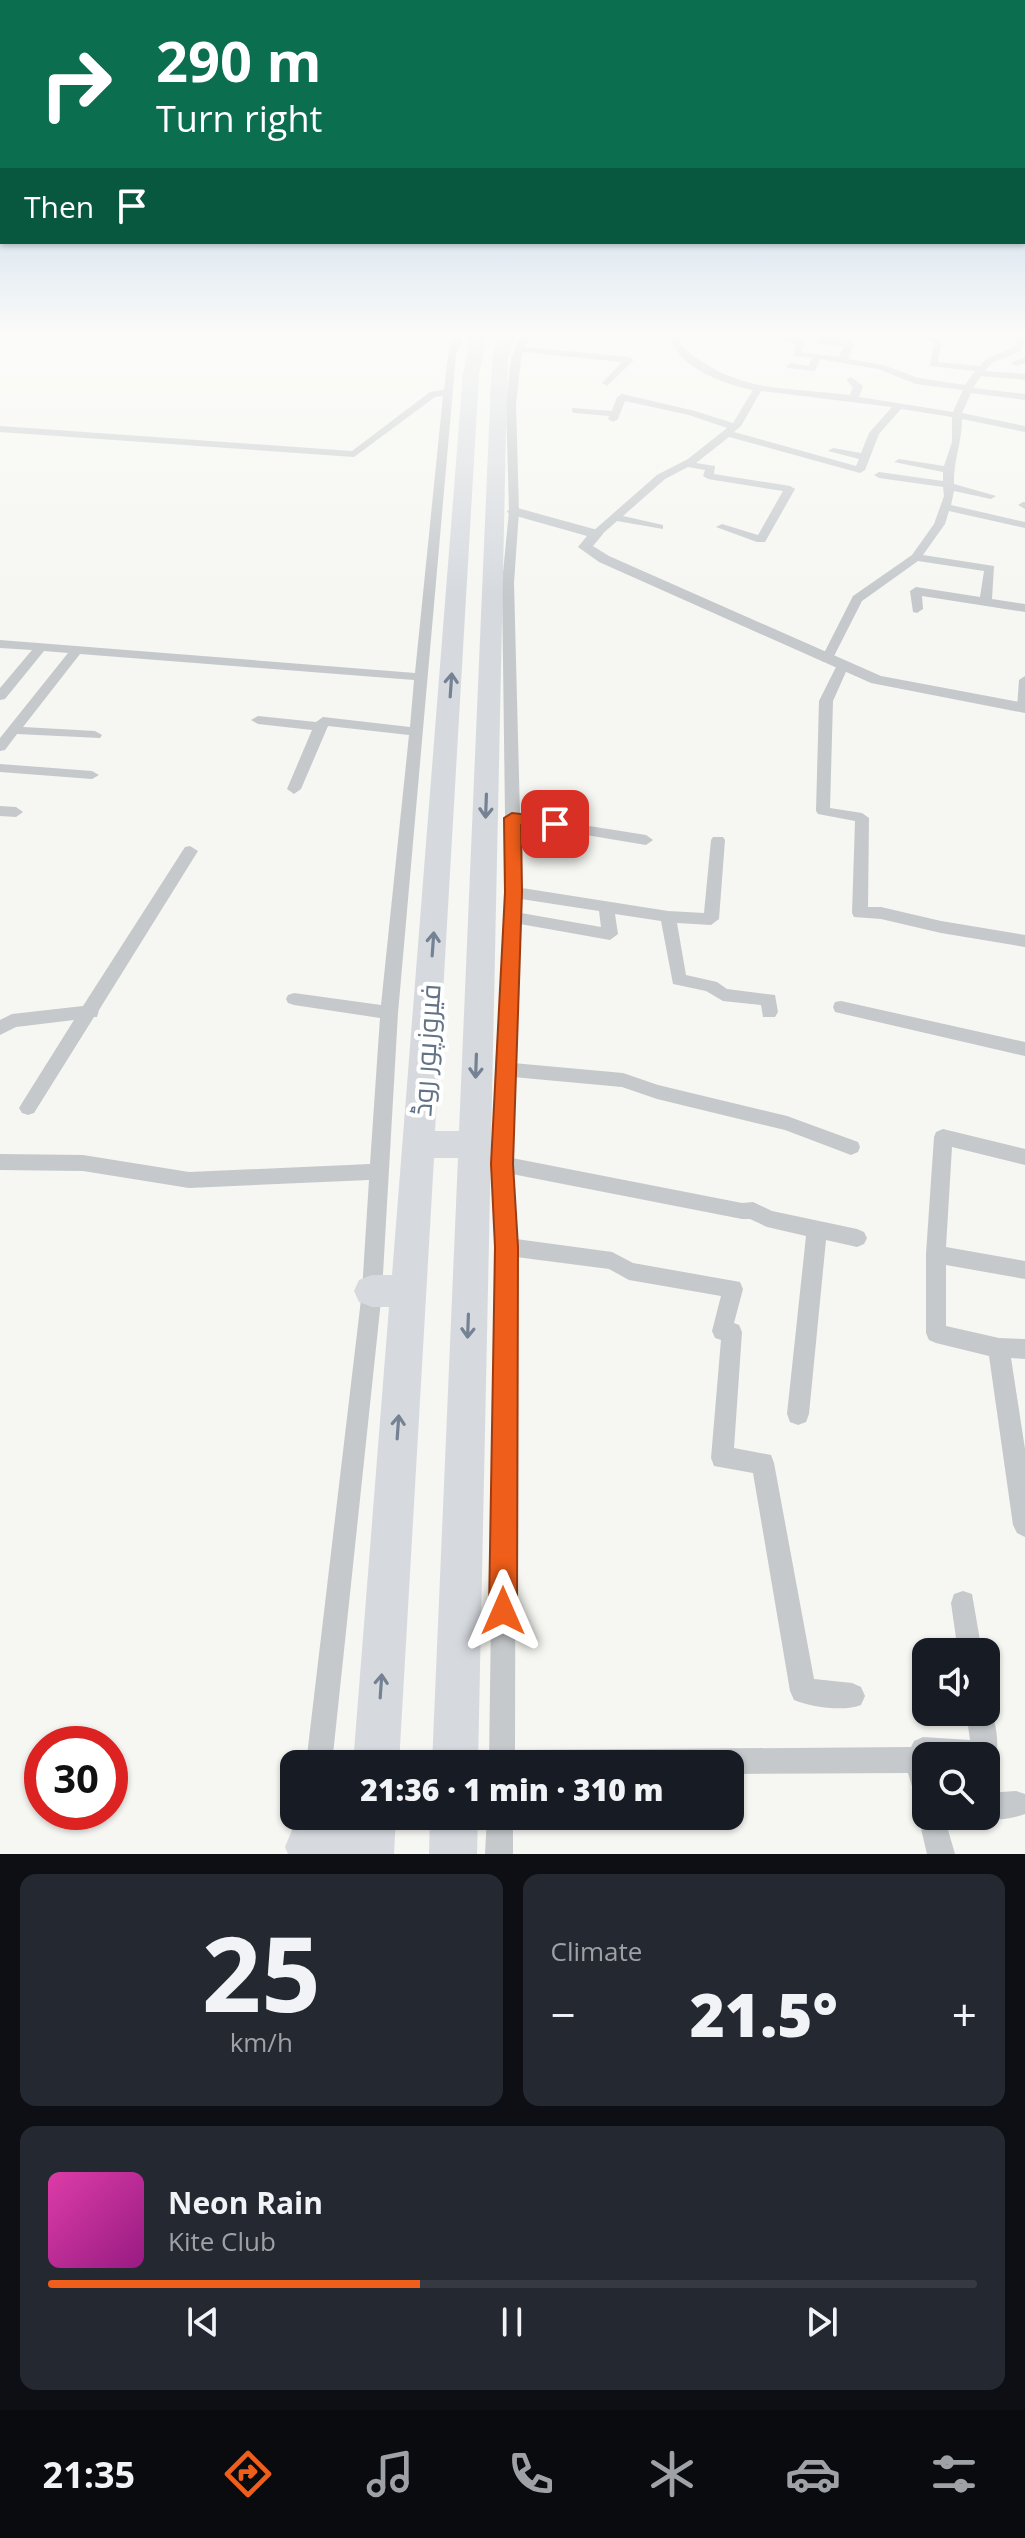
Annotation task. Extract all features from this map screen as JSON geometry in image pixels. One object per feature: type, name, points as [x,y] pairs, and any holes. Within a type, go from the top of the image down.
[{"type":"highway","name":"فیروزپور روڈ","points":[[377,1750],[468,424]]},
{"type":"highway","name":"فیروزپور روڈ","points":[[455,1750],[473,1145],[499,763],[504,424]]},
{"type":"highway","points":[[419,1144],[473,1145]]},
{"type":"highway","points":[[372,1291],[408,1291]]},
{"type":"highway","points":[[310,1839],[370,1854],[371,1830]]},
{"type":"highway","points":[[453,1854],[454,1830]]},
{"type":"street","points":[[0,429],[354,454],[394,424]]},
{"type":"street","points":[[321,1750],[372,1291],[389,1013],[446,424]]},
{"type":"street","points":[[716,424],[860,470],[874,433],[882,424]]},
{"type":"street","points":[[734,424],[686,464],[661,477],[585,547],[877,680],[1024,708],[1025,680]]},
{"type":"street","points":[[957,424],[948,494],[939,524],[916,557],[857,599],[835,662],[826,701],[823,811],[862,818],[860,913],[881,913],[1025,941]]},
{"type":"street","points":[[1000,424],[1025,429]]},
{"type":"street","points":[[502,1750],[506,1247],[502,1164],[514,892],[512,818],[499,763],[514,511],[504,430]]},
{"type":"street","points":[[833,451],[865,457]]},
{"type":"street","points":[[899,462],[949,470]]},
{"type":"street","points":[[686,464],[711,468],[708,476],[790,489],[761,540],[722,527]]},
{"type":"street","points":[[879,475],[948,494],[1025,525]]},
{"type":"street","points":[[896,487],[991,496]]},
{"type":"street","points":[[514,511],[596,534]]},
{"type":"street","points":[[616,518],[659,527]]},
{"type":"street","points":[[916,557],[990,568],[986,601]]},
{"type":"street","points":[[917,609],[916,591],[1025,608]]},
{"type":"street","points":[[0,644],[421,677]]},
{"type":"street","points":[[0,696],[41,647]]},
{"type":"street","points":[[0,747],[77,650]]},
{"type":"street","points":[[258,720],[320,727]]},
{"type":"street","points":[[294,789],[323,721],[414,732]]},
{"type":"street","points":[[13,730],[95,735]]},
{"type":"street","points":[[0,768],[92,775]]},
{"type":"street","points":[[512,818],[646,840]]},
{"type":"street","points":[[514,892],[668,917],[711,919],[718,840]]},
{"type":"street","points":[[28,1108],[190,851]]},
{"type":"street","points":[[511,917],[610,934],[606,906]]},
{"type":"street","points":[[668,917],[679,980],[711,986],[723,995],[769,999],[769,1012]]},
{"type":"street","points":[[294,999],[389,1013]]},
{"type":"street","points":[[841,1007],[1025,1049]]},
{"type":"street","points":[[0,1028],[12,1021],[91,1012]]},
{"type":"street","points":[[504,1069],[623,1080],[657,1092],[787,1123],[851,1147]]},
{"type":"street","points":[[1025,1157],[943,1137],[936,1254],[936,1333],[999,1348],[1025,1349]]},
{"type":"street","points":[[0,1162],[83,1163],[189,1180],[381,1172]]},
{"type":"street","points":[[502,1164],[742,1211],[753,1210],[767,1219],[857,1238]]},
{"type":"street","points":[[798,1414],[817,1229]]},
{"type":"street","points":[[506,1247],[612,1261],[629,1271],[733,1289],[722,1331],[732,1332],[722,1458],[763,1463],[803,1691],[852,1696]]},
{"type":"street","points":[[936,1254],[1025,1270]]},
{"type":"street","points":[[999,1348],[1025,1525]]},
{"type":"street","points":[[963,1603],[968,1638]]},
{"type":"street","points":[[744,1762],[912,1760]]},
{"type":"street","points":[[1000,1805],[1016,1804]]},
{"type":"street","points":[[499,1854],[500,1830]]},
{"type":"street","points":[[935,1830],[941,1854]]},
{"type":"route","points":[[503,1611],[506,1247],[502,1164],[514,892],[512,818],[555,824]]}]
